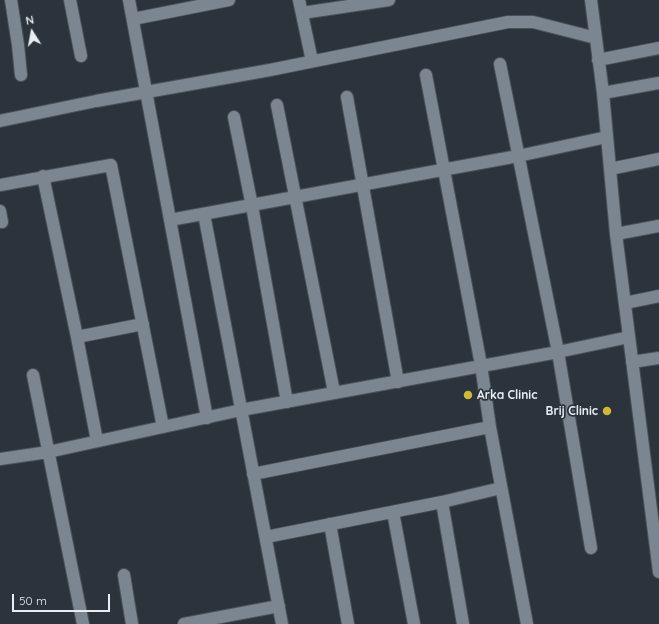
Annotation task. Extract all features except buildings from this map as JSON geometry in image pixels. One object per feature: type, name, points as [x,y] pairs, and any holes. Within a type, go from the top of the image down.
[{"type":"street","points":[[11,0],[21,75]]},
{"type":"street","points":[[70,0],[81,56]]},
{"type":"street","points":[[129,0],[207,418]]},
{"type":"street","points":[[133,19],[229,0]]},
{"type":"street","points":[[299,0],[312,60]]},
{"type":"street","points":[[302,13],[389,0]]},
{"type":"street","points":[[591,0],[603,93],[616,234],[659,572]]},
{"type":"street","points":[[0,121],[146,92],[270,70],[312,60],[492,25],[533,22],[596,38]]},
{"type":"street","points":[[598,60],[659,48]]},
{"type":"street","points":[[500,64],[558,352],[591,548]]},
{"type":"street","points":[[426,75],[481,365],[490,427],[527,624]]},
{"type":"street","points":[[603,93],[659,83]]},
{"type":"street","points":[[347,97],[398,382]]},
{"type":"street","points":[[277,105],[334,392]]},
{"type":"street","points":[[234,117],[252,206],[287,402]]},
{"type":"street","points":[[170,220],[518,156],[607,137]]},
{"type":"street","points":[[610,169],[659,159]]},
{"type":"street","points":[[0,185],[43,176],[111,165],[163,427]]},
{"type":"street","points":[[43,176],[77,337],[97,442]]},
{"type":"street","points":[[204,214],[282,624]]},
{"type":"street","points":[[616,234],[659,226]]},
{"type":"street","points":[[625,303],[659,296]]},
{"type":"street","points":[[77,337],[142,324]]},
{"type":"street","points":[[0,459],[48,452],[241,410],[558,352],[629,337]]},
{"type":"street","points":[[632,362],[659,358]]},
{"type":"street","points":[[33,375],[83,624]]},
{"type":"street","points":[[253,474],[490,427]]},
{"type":"street","points":[[266,537],[442,502],[501,488]]},
{"type":"street","points":[[442,502],[463,624]]},
{"type":"street","points":[[392,512],[414,624]]},
{"type":"street","points":[[330,524],[348,624]]},
{"type":"street","points":[[124,574],[132,624]]},
{"type":"street","points":[[184,624],[279,606]]},
{"type":"place","name":"Arka Clinic","points":[[468,395]]},
{"type":"place","name":"Brij Clinic","points":[[607,411]]}]
